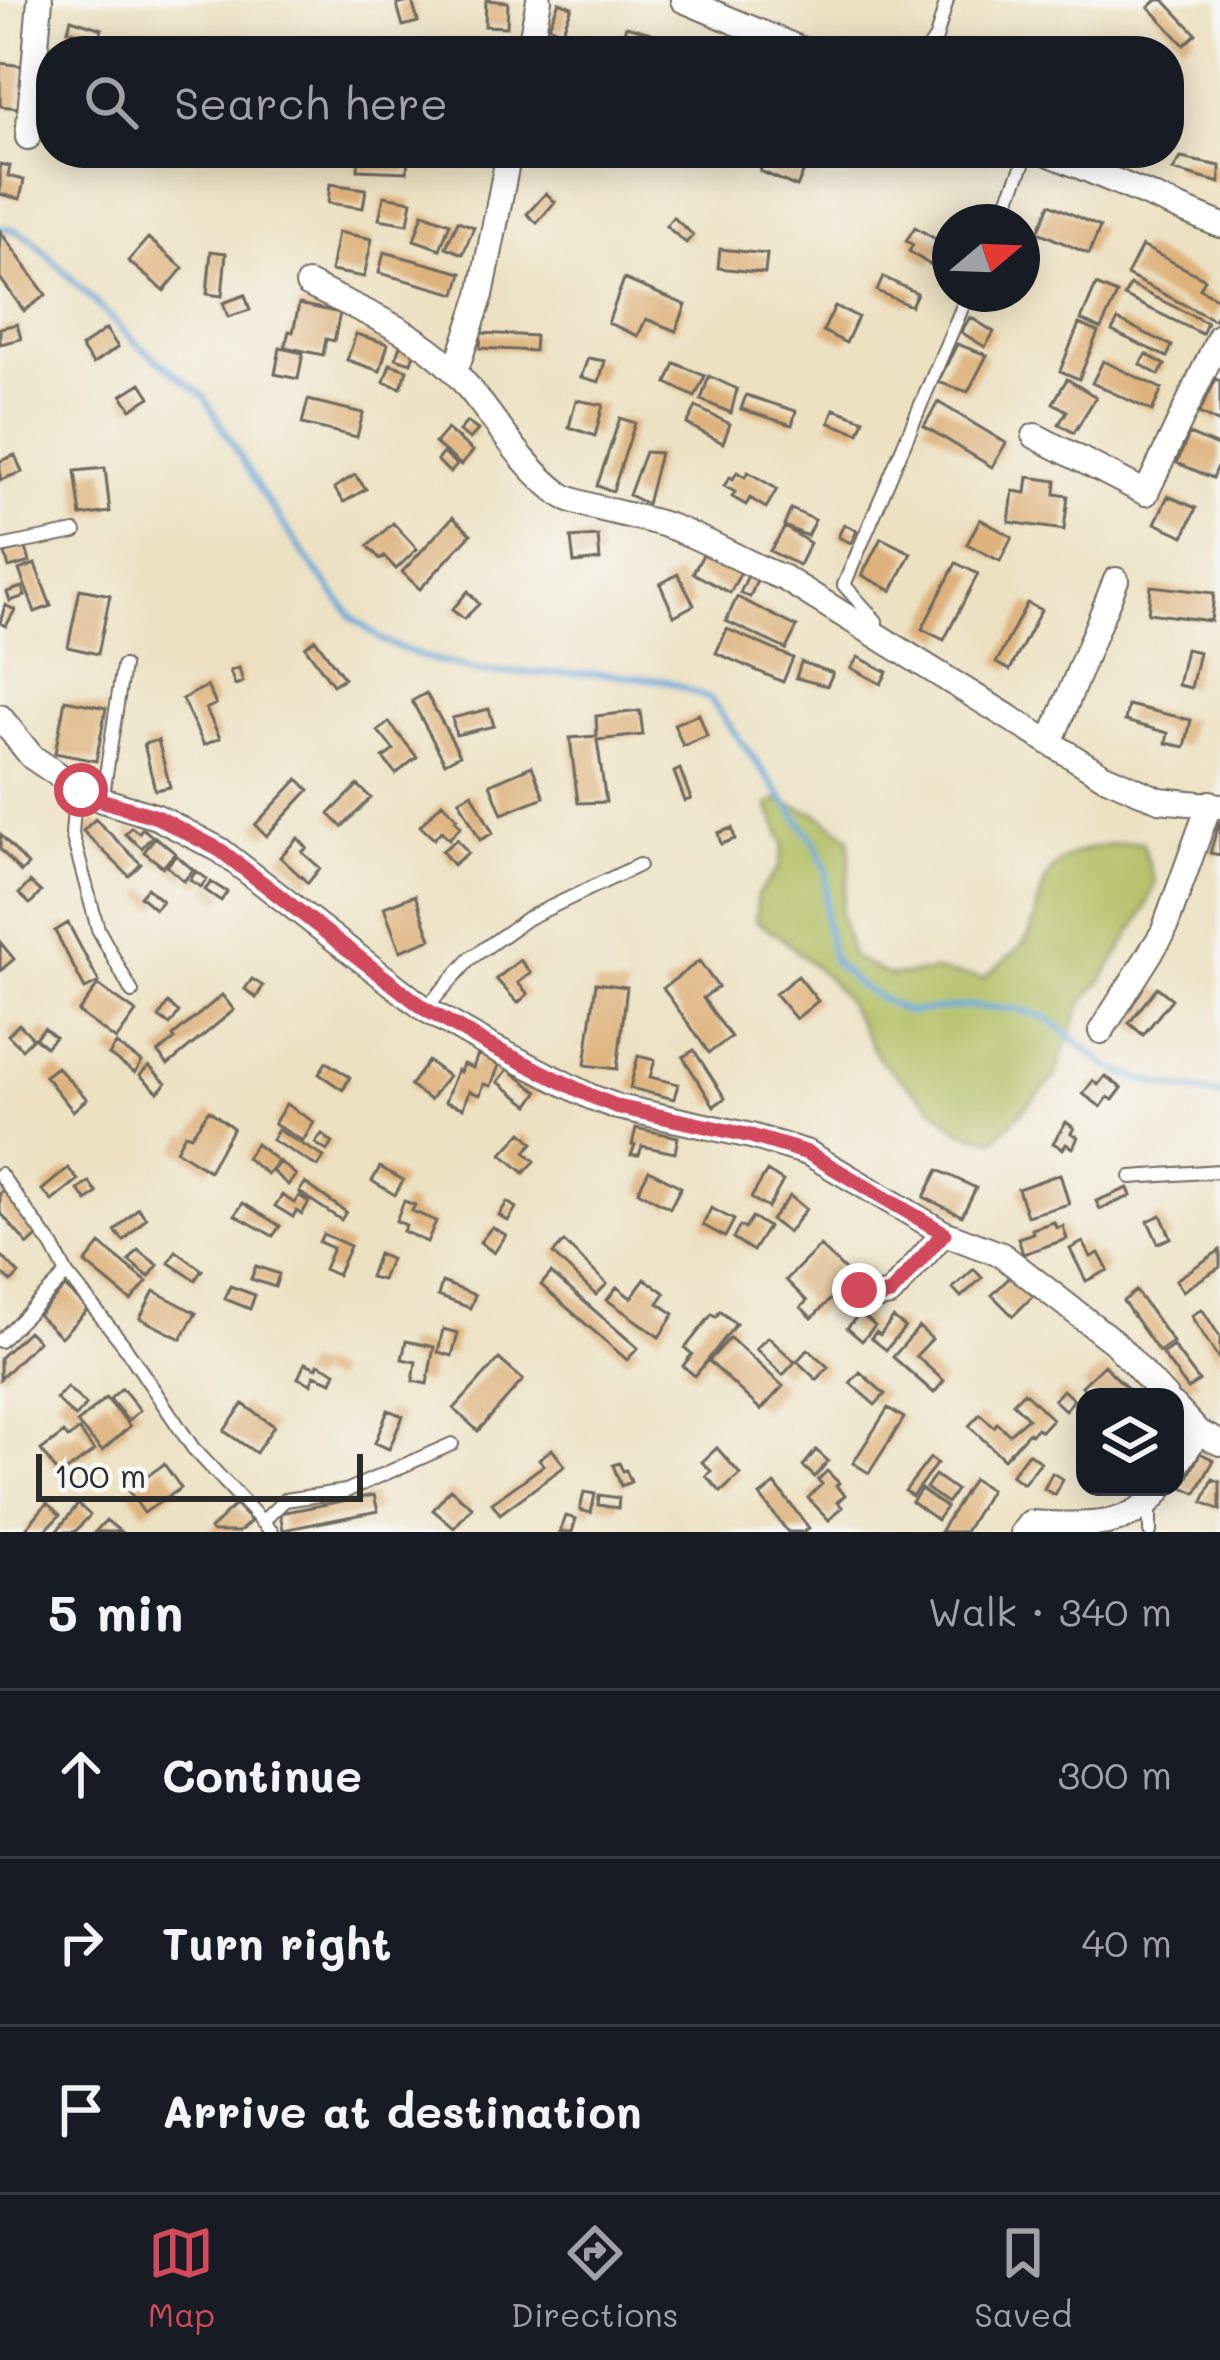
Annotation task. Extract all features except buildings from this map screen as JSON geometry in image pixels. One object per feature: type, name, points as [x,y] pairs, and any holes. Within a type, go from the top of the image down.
[{"type":"street","points":[[37,36],[40,0]]},
{"type":"street","points":[[532,36],[538,0]]},
{"type":"street","points":[[682,0],[769,36]]},
{"type":"street","points":[[28,137],[36,46]]},
{"type":"street","points":[[455,372],[481,295],[506,168]]},
{"type":"street","points":[[1084,168],[1220,225]]},
{"type":"street","points":[[308,284],[425,343],[562,497],[663,524],[716,544],[784,578],[1102,775],[1159,800],[1215,804],[1163,933],[1101,1031]]},
{"type":"street","points":[[1035,436],[1146,493],[1220,336]]},
{"type":"street","points":[[1050,742],[1116,580]]},
{"type":"street","points":[[0,717],[32,757],[91,795],[157,817],[220,850],[425,1009],[604,1102],[808,1153],[944,1233],[1002,1255],[1114,1342],[1157,1388]]},
{"type":"street","points":[[859,1290],[875,1298],[890,1294],[944,1233]]},
{"type":"street","points":[[1184,1415],[1209,1437],[1184,1460]]},
{"type":"street","points":[[1023,1532],[1030,1523],[1092,1526],[1121,1522],[1156,1497]]},
{"type":"lane","points":[[937,36],[947,0]]},
{"type":"lane","points":[[1007,204],[1022,168]]},
{"type":"lane","points":[[875,633],[877,621],[844,585],[960,312]]},
{"type":"lane","points":[[0,547],[75,532]]},
{"type":"lane","points":[[123,667],[91,795],[74,808],[72,834],[98,929],[132,992]]},
{"type":"lane","points":[[425,1009],[471,958],[527,918],[639,865]]},
{"type":"lane","points":[[1130,1177],[1220,1172]]},
{"type":"lane","points":[[0,1174],[193,1448],[267,1527],[285,1500],[346,1491],[452,1444]]},
{"type":"lane","points":[[0,1341],[67,1274]]},
{"type":"lane","points":[[1150,1532],[1156,1497]]},
{"type":"green space","points":[[778,800],[818,814],[849,837],[850,867],[840,912],[852,957],[890,976],[934,971],[984,978],[1028,937],[1045,883],[1060,862],[1094,848],[1142,842],[1155,883],[1144,911],[1102,980],[1082,1002],[1054,1078],[994,1140],[960,1131],[879,1059],[827,977],[756,921],[757,895],[779,868],[784,845],[768,805]]},
{"type":"waterway","points":[[0,228],[33,240],[137,344],[204,396],[306,557],[352,617],[383,641],[482,672],[611,674],[667,681],[710,699],[815,842],[827,871],[825,918],[833,961],[859,986],[906,1012],[972,1006],[1021,1010],[1048,1018],[1104,1064],[1127,1075],[1220,1095]]},
{"type":"route","points":[[81,790],[157,817],[220,850],[425,1009],[490,1046],[618,1107],[808,1153],[944,1233],[890,1294],[875,1298],[859,1290]]}]
